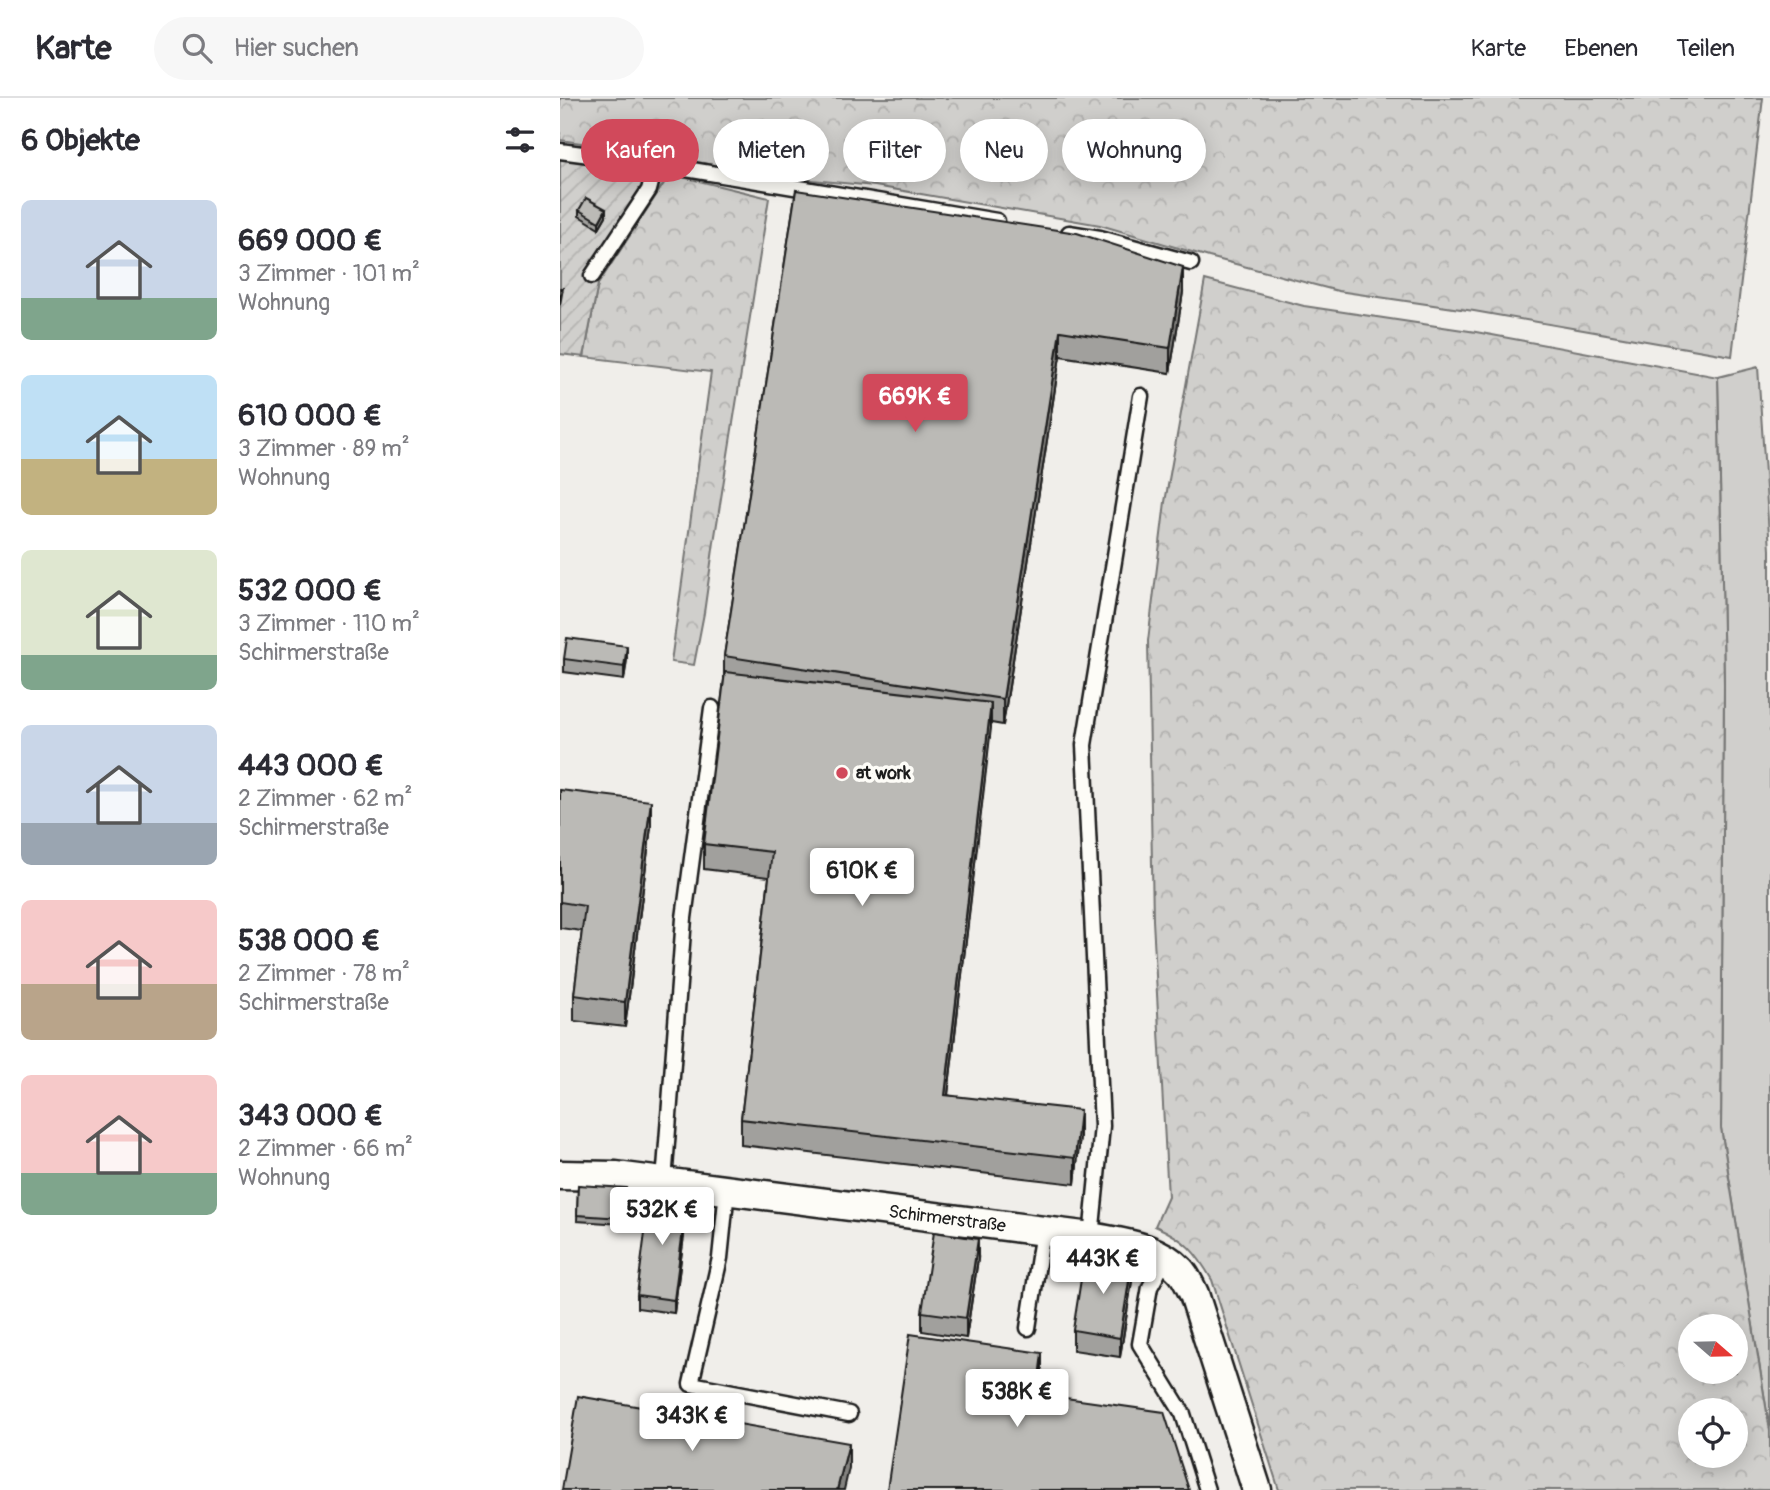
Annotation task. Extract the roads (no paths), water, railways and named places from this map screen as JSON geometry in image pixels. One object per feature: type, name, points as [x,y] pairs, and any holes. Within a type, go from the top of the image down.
[{"type":"street","name":"Schirmerstraße","points":[[560,1175],[617,1176],[1091,1237],[1139,1247],[1166,1258],[1180,1270],[1194,1294],[1257,1490]]},
{"type":"lane","points":[[560,151],[581,154]]},
{"type":"lane","points":[[699,171],[1008,223]]},
{"type":"lane","points":[[592,276],[649,190],[651,182]]},
{"type":"lane","points":[[1061,232],[1100,238],[1191,263]]},
{"type":"lane","points":[[1091,1237],[1102,1126],[1084,745],[1141,396]]},
{"type":"lane","points":[[664,1182],[684,918],[712,708]]},
{"type":"lane","points":[[727,1190],[719,1258],[691,1384],[849,1414]]},
{"type":"lane","points":[[1028,1328],[1043,1231]]},
{"type":"lane","points":[[1166,1258],[1150,1287],[1140,1344],[1183,1414],[1207,1490]]},
{"type":"place","name":"at work","points":[[842,773]]}]
